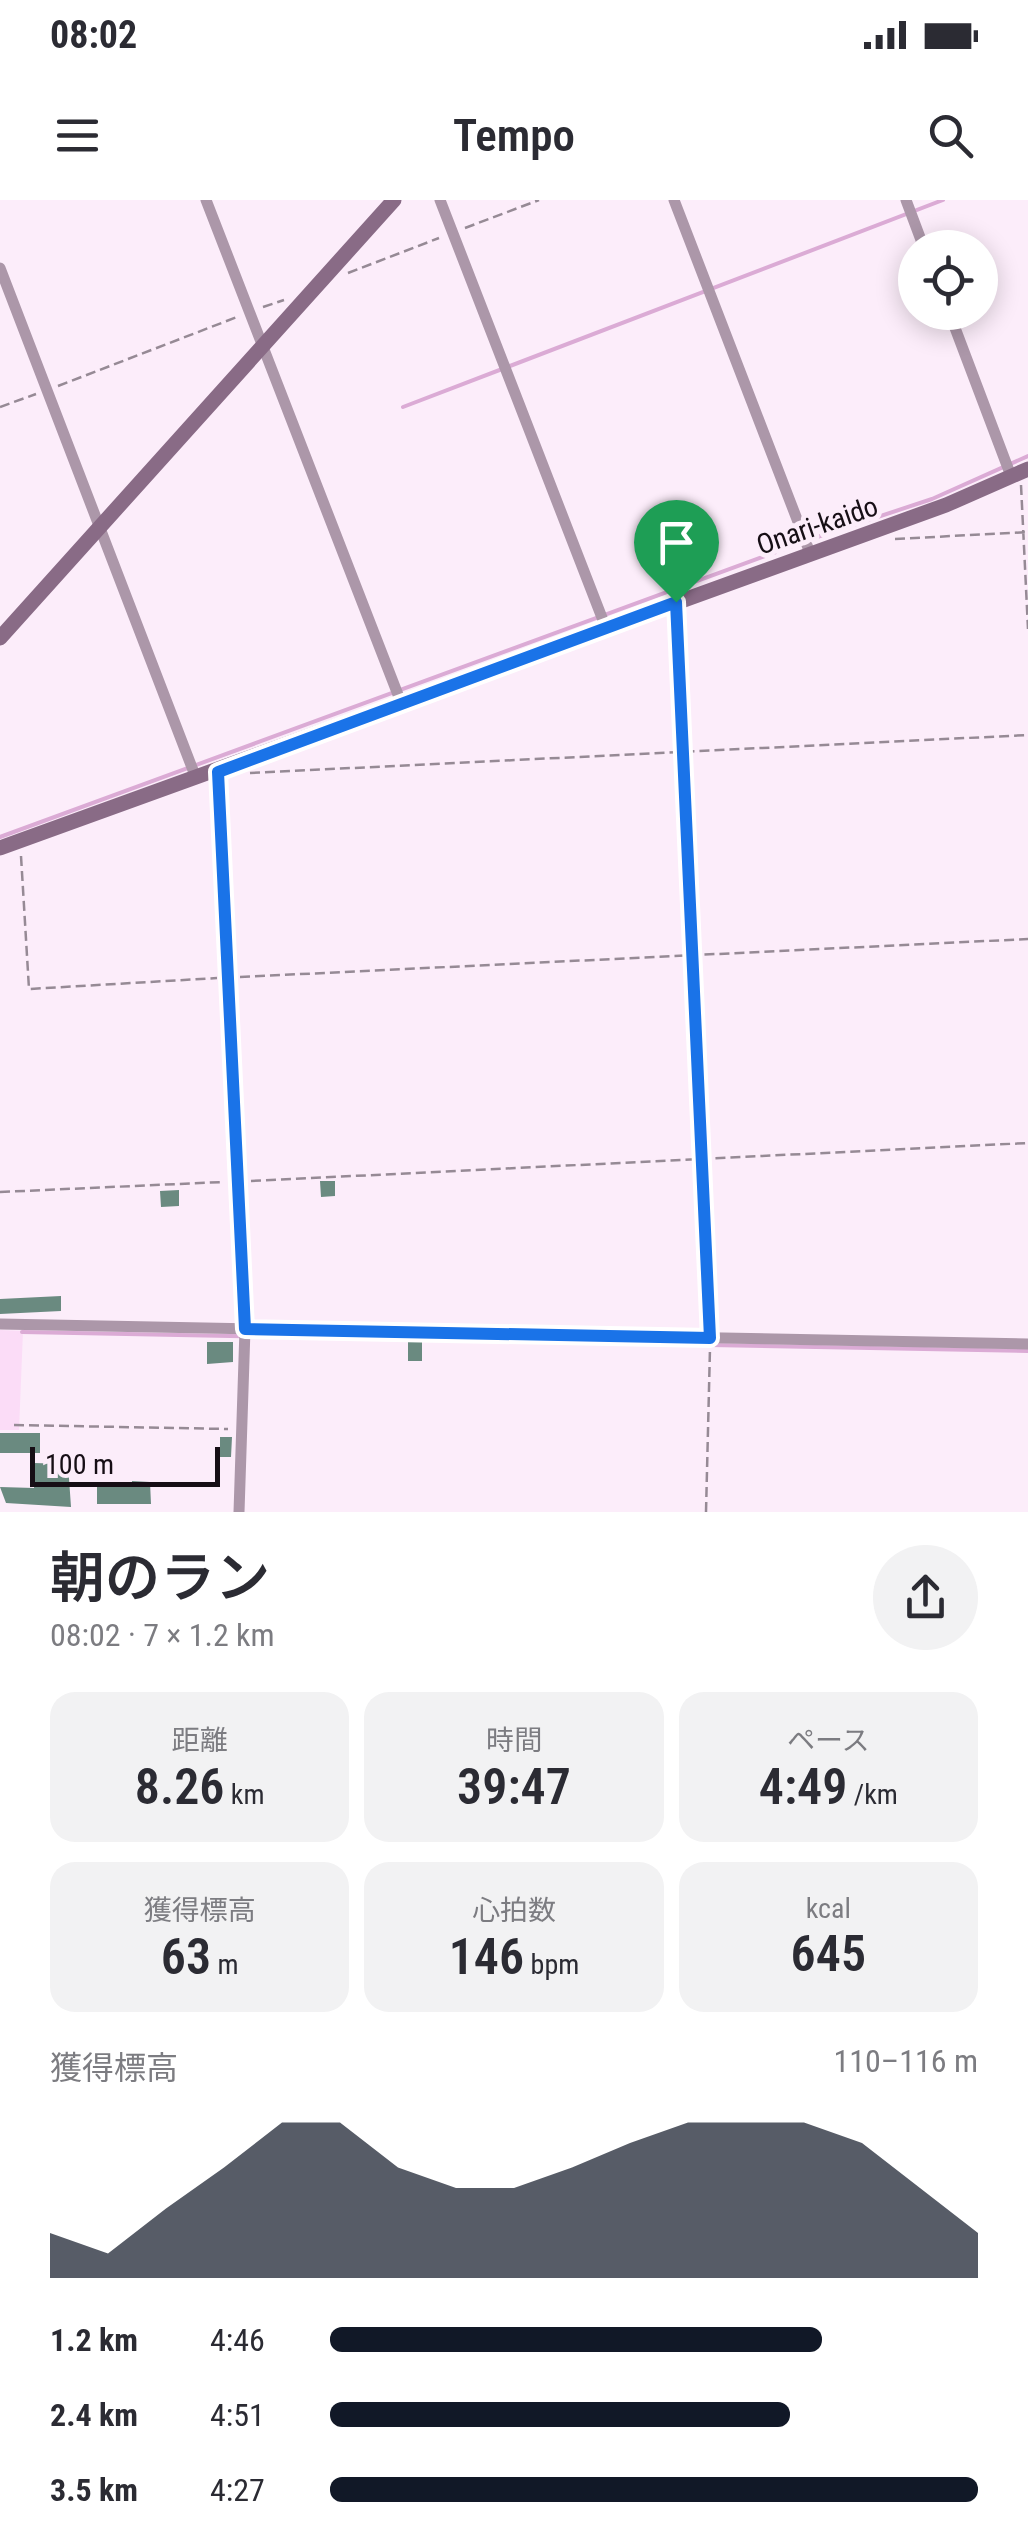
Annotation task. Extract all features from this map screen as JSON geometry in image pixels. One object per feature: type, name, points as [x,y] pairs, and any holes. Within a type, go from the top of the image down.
[{"type":"street","points":[[206,200],[402,705]]},
{"type":"street","points":[[0,638],[394,200]]},
{"type":"street","points":[[440,200],[606,628]]},
{"type":"street","points":[[674,200],[810,552]]},
{"type":"street","points":[[906,200],[917,230]]},
{"type":"street","points":[[0,268],[196,778]]},
{"type":"street","points":[[957,330],[1019,473]]},
{"type":"street","name":"Onari-kaido","points":[[0,848],[873,532],[1019,473]]},
{"type":"street","points":[[218,772],[245,1329],[239,1512]]},
{"type":"street","points":[[0,1324],[1028,1344]]},
{"type":"path","points":[[323,279],[539,200]]},
{"type":"path","points":[[0,408],[311,292]]},
{"type":"path","points":[[1019,473],[1026,532],[1028,629]]},
{"type":"path","points":[[873,532],[897,539],[1026,532]]},
{"type":"path","points":[[676,602],[710,1338],[706,1512]]},
{"type":"path","points":[[239,764],[248,773],[1028,735]]},
{"type":"path","points":[[20,840],[29,989],[1028,940]]},
{"type":"path","points":[[0,1192],[1028,1143]]},
{"type":"path","points":[[14,1425],[241,1429]]},
{"type":"shaded area","points":[[0,1330],[23,1331],[19,1430],[0,1430]]},
{"type":"building","points":[[320,1181],[335,1181],[335,1196],[321,1197]]},
{"type":"building","points":[[179,1190],[179,1206],[161,1207],[160,1191]]},
{"type":"building","points":[[61,1296],[61,1311],[0,1314],[0,1299]]},
{"type":"building","points":[[207,1342],[233,1342],[233,1362],[207,1364]]},
{"type":"building","points":[[408,1342],[422,1342],[422,1361],[408,1361]]},
{"type":"building","points":[[0,1433],[40,1433],[40,1453],[0,1453]]},
{"type":"building","points":[[220,1437],[232,1437],[231,1457],[220,1457]]},
{"type":"building","points":[[34,1463],[68,1464],[71,1507],[6,1503],[0,1487],[34,1488]]},
{"type":"building","points":[[132,1481],[150,1482],[151,1504],[97,1504],[97,1485],[132,1485]]},
{"type":"waterway","points":[[403,407],[943,200]]},
{"type":"waterway","points":[[0,837],[817,537],[932,499],[1028,456]]},
{"type":"waterway","points":[[22,1332],[1028,1351]]},
{"type":"route","points":[[676,602],[710,1338],[245,1329],[218,772],[676,602]]}]
